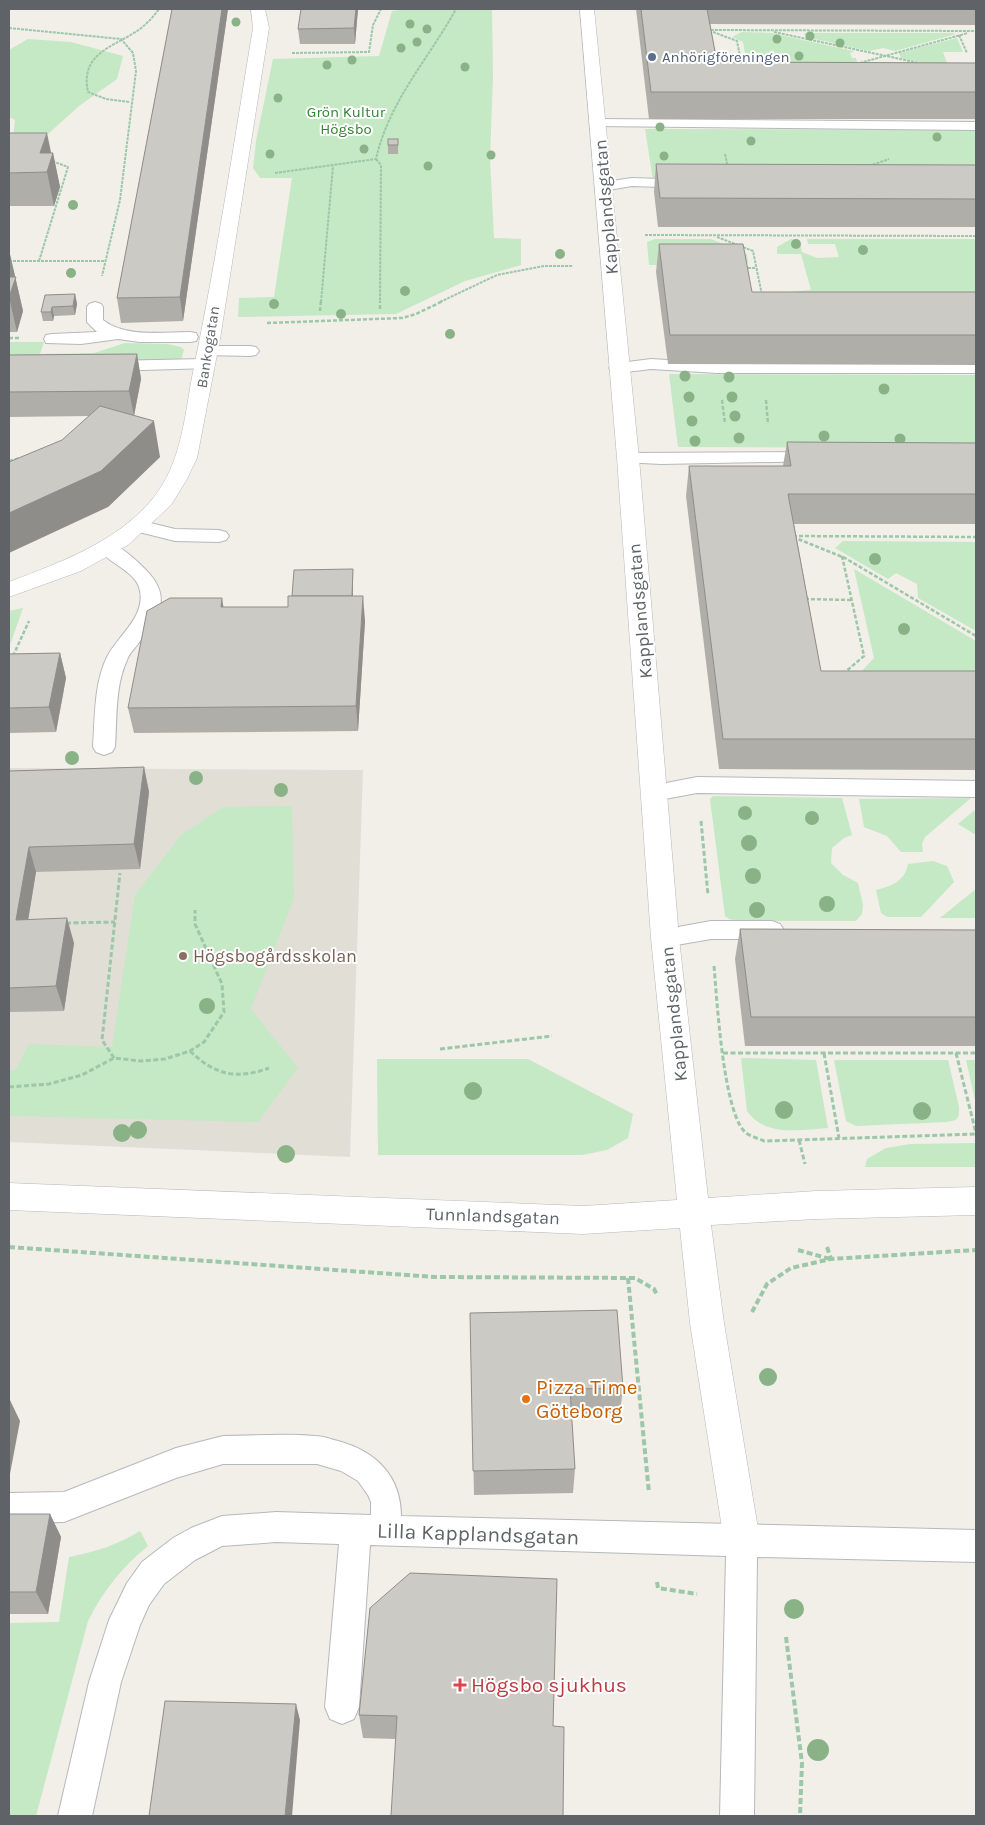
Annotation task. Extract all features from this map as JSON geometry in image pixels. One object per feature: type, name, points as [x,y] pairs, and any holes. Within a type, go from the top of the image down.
[{"type":"street","name":"Bankogatan","points":[[9,590],[73,566],[107,548],[138,526],[163,500],[186,458],[206,358],[261,28],[258,9]]},
{"type":"street","name":"Kapplandsgatan","points":[[587,9],[610,257],[618,368],[628,458],[666,938],[694,1213]]},
{"type":"street","name":"Tunnlandsgatan","points":[[9,1197],[583,1220],[816,1205],[976,1201]]},
{"type":"street","points":[[694,1213],[707,1323],[742,1541]]},
{"type":"lane","points":[[598,123],[976,126]]},
{"type":"lane","points":[[603,186],[632,182],[705,185]]},
{"type":"lane","points":[[95,307],[96,322],[102,330],[116,334]]},
{"type":"lane","points":[[52,339],[81,339],[116,334],[190,337]]},
{"type":"lane","points":[[87,366],[206,358],[250,351]]},
{"type":"lane","points":[[618,368],[651,364],[718,368],[976,368]]},
{"type":"lane","points":[[628,458],[830,457]]},
{"type":"lane","points":[[138,526],[175,535],[219,536]]},
{"type":"lane","points":[[104,747],[108,690],[117,658],[139,628],[160,607],[148,583],[132,567],[107,548]]},
{"type":"lane","points":[[654,793],[697,785],[976,790]]},
{"type":"lane","points":[[666,938],[711,930],[790,930]]},
{"type":"lane","points":[[9,1508],[64,1507],[176,1463],[223,1450],[317,1450],[347,1458],[370,1471],[380,1486],[386,1502],[371,1530],[342,1707]]},
{"type":"lane","name":"Lilla Kapplandsgatan","points":[[75,1816],[105,1682],[122,1629],[138,1594],[153,1573],[184,1549],[222,1531],[276,1526],[653,1539],[976,1546]]},
{"type":"lane","points":[[736,1816],[742,1541]]},
{"type":"path","points":[[129,102],[98,96],[88,92],[84,81],[87,71],[107,46],[138,30],[159,9]]},
{"type":"path","points":[[293,53],[369,52],[373,25],[381,9]]},
{"type":"path","points":[[376,159],[380,138],[386,122],[425,56],[446,29],[456,9]]},
{"type":"path","points":[[707,24],[712,40]]},
{"type":"path","points":[[9,28],[121,39],[133,50],[136,57],[136,71],[120,200],[95,307]]},
{"type":"path","points":[[710,30],[975,31]]},
{"type":"path","points":[[710,30],[737,41],[742,67]]},
{"type":"path","points":[[767,31],[921,64]]},
{"type":"path","points":[[856,64],[975,31]]},
{"type":"path","points":[[959,35],[967,53]]},
{"type":"path","points":[[868,166],[886,161],[937,126]]},
{"type":"path","points":[[237,175],[333,166],[376,159]]},
{"type":"path","points":[[376,159],[381,165],[380,309]]},
{"type":"path","points":[[39,261],[68,167],[52,160]]},
{"type":"path","points":[[320,311],[333,166]]},
{"type":"path","points":[[636,235],[976,236]]},
{"type":"path","points":[[714,236],[753,251],[764,303]]},
{"type":"path","points":[[260,323],[402,318],[416,314],[497,275],[544,266],[584,266],[590,263],[590,257],[610,257]]},
{"type":"path","points":[[9,261],[106,261]]},
{"type":"path","points":[[739,268],[756,268]]},
{"type":"path","points":[[763,367],[771,458]]},
{"type":"path","points":[[718,368],[730,458]]},
{"type":"path","points":[[9,461],[22,457]]},
{"type":"path","points":[[789,530],[792,545]]},
{"type":"path","points":[[790,536],[976,537]]},
{"type":"path","points":[[790,536],[842,556],[976,636]]},
{"type":"path","points":[[838,679],[864,656],[842,556]]},
{"type":"path","points":[[803,590],[807,608]]},
{"type":"path","points":[[805,599],[852,600]]},
{"type":"path","points":[[12,658],[31,617]]},
{"type":"path","points":[[114,1058],[102,1040],[120,873]]},
{"type":"path","points":[[9,1087],[49,1084],[82,1075],[114,1058],[141,1061],[166,1059],[190,1051],[204,1042],[224,1012],[222,984],[195,924],[194,910]]},
{"type":"path","points":[[66,922],[115,922]]},
{"type":"path","points":[[440,1049],[552,1036]]},
{"type":"path","points":[[190,1051],[196,1058],[211,1067],[231,1075],[253,1074],[269,1068]]},
{"type":"path","points":[[723,1054],[976,1053]]},
{"type":"path","points":[[824,1054],[839,1138]]},
{"type":"path","points":[[764,1141],[976,1133],[956,1054]]},
{"type":"path","points":[[9,1247],[435,1278],[525,1276],[635,1278],[654,1289],[658,1296]]},
{"type":"path","points":[[707,1323],[749,1323],[754,1306],[767,1284],[790,1268],[831,1260],[976,1250]]},
{"type":"path","points":[[628,1278],[658,1588]]},
{"type":"shaded area","name":"Högsbogårdsskolan","points":[[9,768],[363,770],[350,1157],[9,1142]]},
{"type":"green space","name":"Grön Kultur Högsbo","points":[[408,9],[492,9],[493,76],[490,158],[494,238],[521,239],[521,265],[465,281],[396,314],[238,317],[239,298],[274,297],[292,178],[260,178],[253,168],[256,141],[273,59],[379,56],[392,11]]},
{"type":"green space","points":[[742,32],[771,33],[853,51],[850,53],[852,58],[856,58],[857,62],[792,79],[749,76],[743,42],[732,37]]},
{"type":"green space","points":[[804,33],[956,34],[895,51],[883,48],[869,51],[806,37]]},
{"type":"green space","points":[[957,38],[963,52],[943,52],[947,63],[976,74],[901,58],[899,53]]},
{"type":"green space","points":[[28,39],[71,42],[123,56],[117,79],[79,106],[48,134],[13,139],[15,120],[9,117],[9,50]]},
{"type":"green space","points":[[645,129],[976,130],[976,180],[653,180]]},
{"type":"green space","points":[[655,239],[711,239],[747,254],[748,263],[745,265],[649,265],[647,242]]},
{"type":"green space","points":[[791,239],[799,240],[802,252],[817,258],[839,257],[835,244],[808,244],[807,239],[976,239],[976,306],[787,292],[811,290],[801,254],[777,254],[777,247]]},
{"type":"green space","points":[[9,342],[44,342],[40,354],[94,353],[125,343],[167,344],[181,347],[184,350],[181,360],[9,361]]},
{"type":"green space","points":[[669,374],[976,375],[976,448],[678,447]]},
{"type":"green space","points":[[843,541],[976,542],[976,631],[918,598],[917,584],[896,573],[888,579],[835,548]]},
{"type":"green space","points":[[854,569],[976,641],[976,683],[861,672],[874,658]]},
{"type":"green space","points":[[23,608],[9,648],[9,611]]},
{"type":"green space","points":[[713,796],[842,798],[852,835],[844,838],[832,848],[831,863],[843,875],[858,883],[863,905],[862,914],[856,921],[739,921],[725,916],[710,799]]},
{"type":"green space","points":[[971,798],[925,837],[922,844],[923,852],[901,852],[887,836],[864,827],[859,799]]},
{"type":"green space","points":[[292,806],[294,898],[251,1009],[298,1068],[258,1122],[9,1116],[9,1070],[16,1070],[29,1044],[112,1047],[135,895],[181,835],[223,807]]},
{"type":"green space","points":[[976,809],[976,835],[958,824]]},
{"type":"green space","points":[[933,861],[947,866],[954,882],[921,917],[887,917],[881,913],[876,890],[887,887],[901,879],[908,864]]},
{"type":"green space","points":[[976,889],[976,918],[940,918]]},
{"type":"green space","points":[[741,1058],[816,1060],[828,1128],[784,1130],[763,1125],[755,1119],[747,1111]]},
{"type":"green space","points":[[377,1059],[528,1059],[633,1114],[628,1138],[607,1150],[582,1155],[378,1155]]},
{"type":"green space","points":[[834,1060],[948,1060],[959,1107],[959,1115],[956,1120],[947,1122],[856,1126],[846,1121]]},
{"type":"green space","points":[[966,1060],[976,1060],[976,1102],[975,1100]]},
{"type":"green space","points":[[976,1143],[976,1167],[865,1167],[867,1159],[886,1148],[910,1144]]},
{"type":"green space","points":[[140,1531],[148,1546],[114,1580],[88,1621],[36,1816],[9,1816],[9,1623],[59,1622],[69,1557],[106,1547]]},
{"type":"building","points":[[172,9],[222,9],[180,297],[117,298]]},
{"type":"building","points":[[301,9],[356,9],[354,28],[298,29]]},
{"type":"building","points":[[641,9],[707,9],[717,62],[976,63],[976,92],[651,92]]},
{"type":"building","points":[[9,133],[47,133],[40,153],[53,153],[47,172],[9,173]]},
{"type":"building","points":[[388,139],[398,139],[398,145],[388,145]]},
{"type":"building","points":[[656,164],[976,165],[976,199],[660,198]]},
{"type":"building","points":[[659,244],[743,244],[752,292],[976,292],[976,335],[670,335]]},
{"type":"building","points":[[9,277],[16,277],[9,297]]},
{"type":"building","points":[[75,294],[73,306],[52,307],[51,312],[41,312],[45,295]]},
{"type":"building","points":[[137,354],[129,391],[9,392],[9,355]]},
{"type":"building","points":[[100,406],[154,421],[101,471],[9,513],[9,462],[62,440]]},
{"type":"building","points":[[787,442],[976,443],[976,494],[788,494],[821,671],[976,671],[976,739],[723,739],[689,466],[791,466]]},
{"type":"building","points":[[353,569],[352,596],[292,596],[294,570]]},
{"type":"building","points":[[288,596],[363,596],[356,706],[128,708],[147,611],[170,598],[222,598],[221,607],[288,607]]},
{"type":"building","points":[[60,653],[49,707],[9,708],[9,654]]},
{"type":"building","points":[[144,767],[134,844],[29,847],[16,920],[67,918],[56,986],[9,988],[9,771]]},
{"type":"building","points":[[740,929],[976,930],[976,1017],[751,1017]]},
{"type":"building","points":[[617,1310],[623,1388],[570,1389],[575,1469],[473,1471],[470,1313]]},
{"type":"building","points":[[9,1514],[50,1514],[36,1592],[9,1592]]},
{"type":"building","name":"Högsbo sjukhus","points":[[410,1573],[557,1579],[553,1726],[564,1727],[563,1816],[391,1816],[397,1716],[359,1715],[370,1608]]},
{"type":"building","points":[[165,1701],[296,1704],[285,1816],[149,1816]]},
{"type":"place","name":"Anhörigföreningen","points":[[652,57]]},
{"type":"place","name":"Högsbogårdsskolan","points":[[183,956]]},
{"type":"place","name":"Pizza Time Göteborg","points":[[526,1399]]},
{"type":"place","name":"Högsbo sjukhus","points":[[460,1685]]}]
